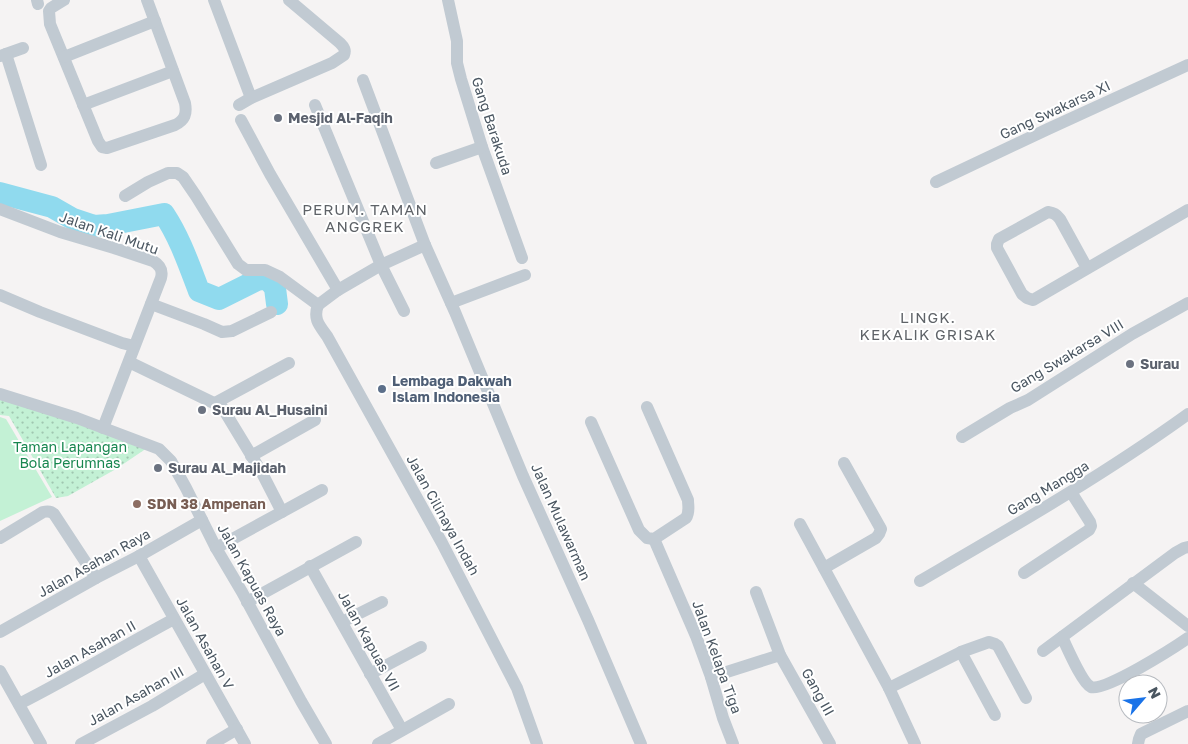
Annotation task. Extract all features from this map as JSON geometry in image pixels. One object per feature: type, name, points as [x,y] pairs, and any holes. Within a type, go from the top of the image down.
[{"type":"street","points":[[64,0],[49,11],[50,24],[98,141],[102,147],[107,148],[175,125],[182,121],[186,115],[185,103],[147,0]]},
{"type":"street","points":[[214,0],[251,98]]},
{"type":"street","points":[[239,105],[332,63],[346,52],[340,43],[289,0]]},
{"type":"street","name":"Gang Barakuda","points":[[448,0],[457,41],[457,63],[461,79],[482,147],[522,258]]},
{"type":"street","points":[[64,57],[156,21]]},
{"type":"street","points":[[23,48],[3,55],[41,165]]},
{"type":"street","name":"Gang Swakarsa XI","points":[[936,182],[1188,65]]},
{"type":"street","points":[[83,105],[173,71]]},
{"type":"street","name":"Jalan Mulawarman","points":[[363,80],[425,245],[523,476],[641,744]]},
{"type":"street","points":[[315,106],[381,265],[404,311]]},
{"type":"street","points":[[241,120],[270,174],[338,290]]},
{"type":"street","points":[[436,164],[482,147]]},
{"type":"street","points":[[125,196],[148,182],[168,173],[176,173],[183,177],[196,196],[238,264],[246,270],[266,270],[280,277],[318,305],[338,290],[381,265],[425,245]]},
{"type":"street","name":"Jalan Kali Mutu","points":[[0,209],[60,232],[157,263],[161,268],[162,276],[103,428]]},
{"type":"street","points":[[1087,268],[1060,219],[1053,213],[1048,212],[999,239],[996,244],[1022,294],[1033,300],[1188,210]]},
{"type":"street","points":[[453,308],[525,275]]},
{"type":"street","points":[[0,295],[40,312],[134,346]]},
{"type":"street","name":"Gang Swakarsa VIII","points":[[962,437],[1010,408],[1028,400],[1132,334],[1188,303]]},
{"type":"street","points":[[151,304],[222,332],[232,331],[272,312]]},
{"type":"street","name":"Jalan Cilinaya Indah","points":[[318,305],[315,313],[318,322],[442,543],[517,688],[537,744]]},
{"type":"street","points":[[129,362],[222,407],[262,473],[282,512]]},
{"type":"street","points":[[215,403],[289,363]]},
{"type":"street","name":"Jalan Kapuas Raya","points":[[0,394],[103,428],[159,449],[171,461],[216,548],[326,744]]},
{"type":"street","points":[[591,422],[639,530],[647,538],[654,539],[686,518],[689,512],[688,500],[647,407]]},
{"type":"street","name":"Gang Mangga","points":[[920,581],[1071,492],[1188,414]]},
{"type":"street","points":[[251,456],[315,420]]},
{"type":"street","points":[[824,568],[876,538],[881,529],[844,463]]},
{"type":"street","points":[[216,548],[322,490]]},
{"type":"street","points":[[1024,573],[1089,530],[1090,522],[1071,492]]},
{"type":"street","points":[[0,538],[43,512],[52,512],[96,578]]},
{"type":"street","name":"Jalan Asahan Raya","points":[[0,632],[202,520]]},
{"type":"street","points":[[800,524],[888,688],[915,744]]},
{"type":"street","name":"Jalan Kelapa Tiga","points":[[654,539],[696,636],[733,744]]},
{"type":"street","points":[[247,602],[356,542]]},
{"type":"street","points":[[1043,651],[1133,583],[1175,553],[1188,547]]},
{"type":"street","name":"Jalan Asahan V","points":[[139,556],[244,744]]},
{"type":"street","name":"Jalan Kapuas VII","points":[[310,566],[402,730]]},
{"type":"street","points":[[1133,583],[1188,626]]},
{"type":"street","name":"Gang III","points":[[756,592],[780,654],[830,744]]},
{"type":"street","points":[[342,622],[382,602]]},
{"type":"street","name":"Jalan Asahan II","points":[[19,704],[174,619]]},
{"type":"street","points":[[1062,637],[1076,666],[1090,687],[1108,684],[1188,638]]},
{"type":"street","points":[[888,688],[961,652],[989,642],[998,646],[1026,698]]},
{"type":"street","points":[[370,674],[421,647]]},
{"type":"street","points":[[961,652],[995,715]]},
{"type":"street","points":[[711,677],[780,654]]},
{"type":"street","points":[[0,671],[41,744]]},
{"type":"street","name":"Jalan Asahan III","points":[[81,744],[152,706],[205,674]]},
{"type":"street","points":[[378,744],[449,704]]},
{"type":"street","points":[[1140,739],[1188,711]]},
{"type":"street","points":[[212,744],[237,729]]},
{"type":"green space","name":"Taman Lapangan Bola Perumnas","points":[[0,395],[147,448],[116,469],[68,496],[56,498],[9,416],[0,415]]},
{"type":"green space","points":[[0,417],[6,419],[52,497],[0,521]]},
{"type":"waterway","points":[[0,193],[52,207],[73,219],[94,226],[164,214],[179,242],[199,291],[219,299],[257,280],[267,278],[275,288],[277,304]]},
{"type":"place","name":"Mesjid Al-Faqih","points":[[278,118]]},
{"type":"place","name":"Surau","points":[[1130,364]]},
{"type":"place","name":"Lembaga Dakwah Islam Indonesia","points":[[382,389]]},
{"type":"place","name":"Surau Al_Husaini","points":[[202,410]]},
{"type":"place","name":"Surau Al_Majidah","points":[[158,468]]},
{"type":"place","name":"SDN 38 Ampenan","points":[[137,504]]},
{"type":"district","name":"PERUM. TAMAN ANGGREK","points":[[365,218]]},
{"type":"district","name":"LINGK. KEKALIK GRISAK","points":[[928,326]]}]
